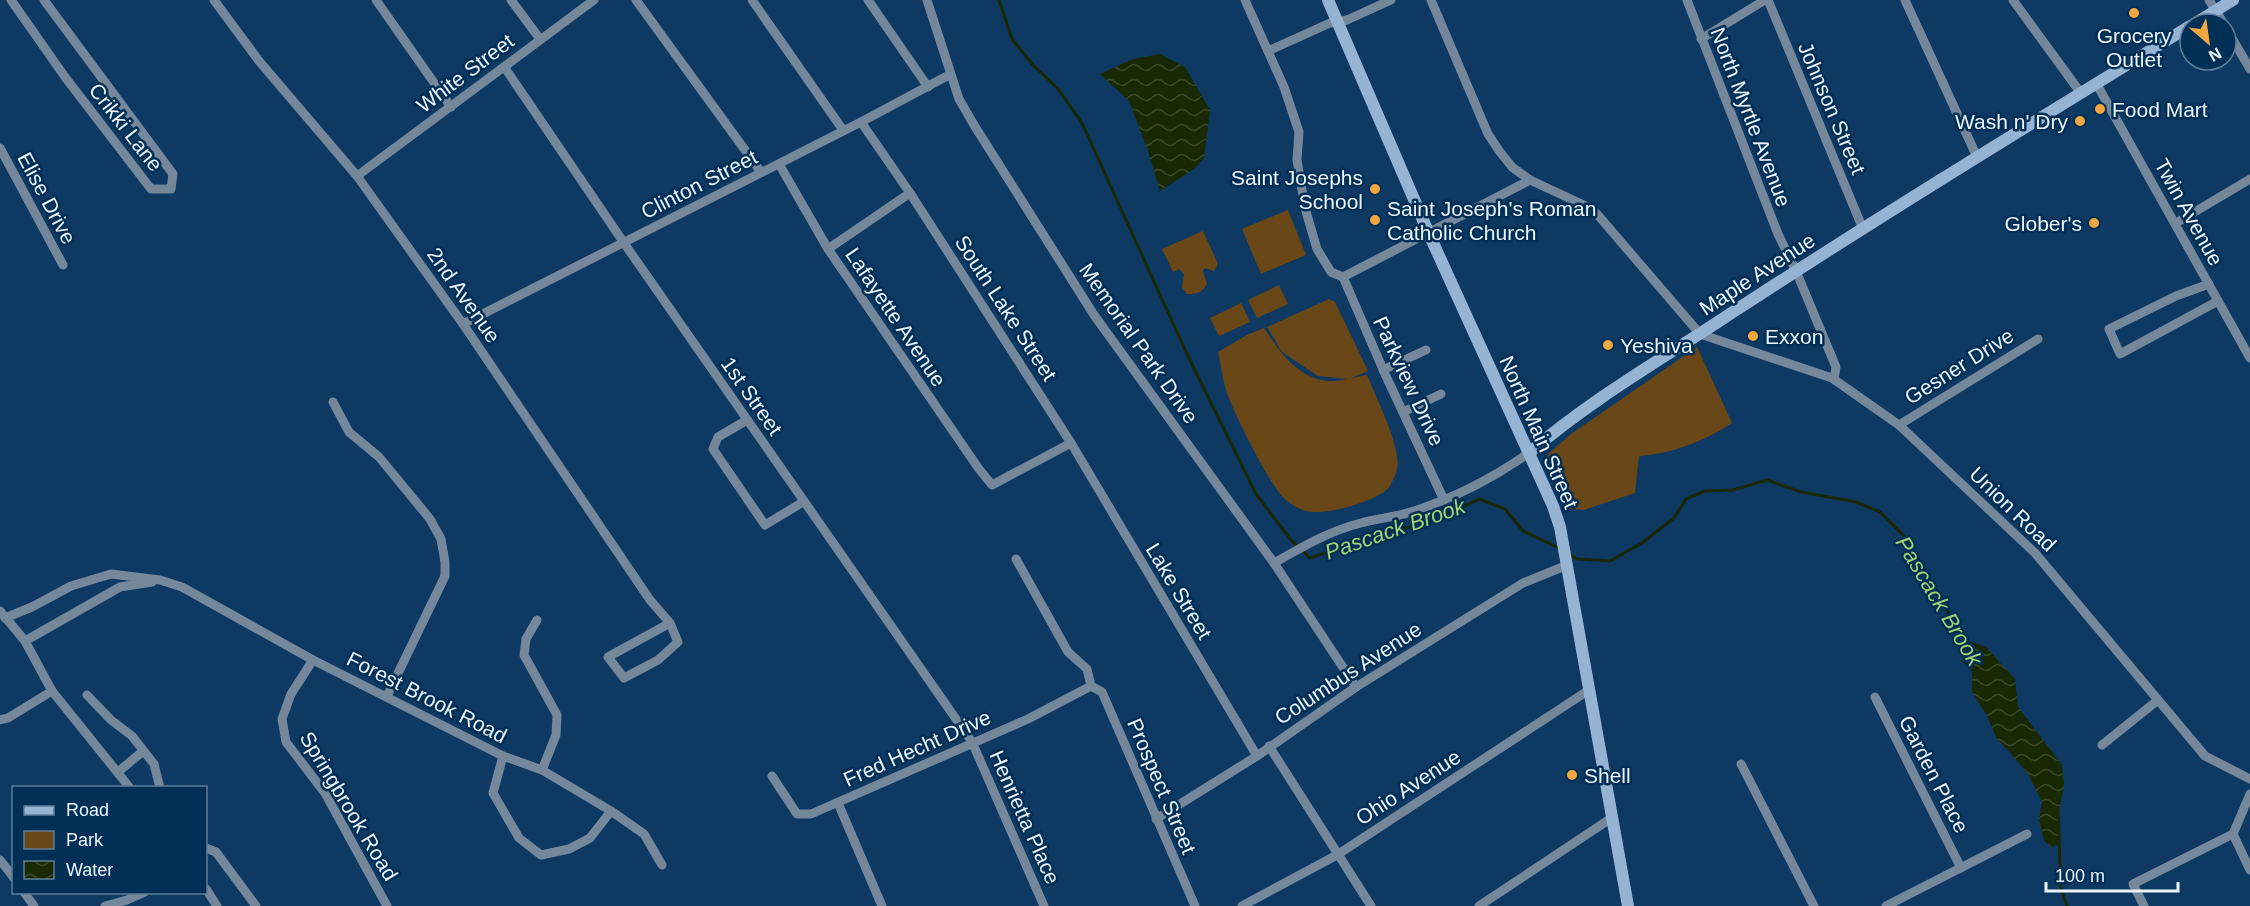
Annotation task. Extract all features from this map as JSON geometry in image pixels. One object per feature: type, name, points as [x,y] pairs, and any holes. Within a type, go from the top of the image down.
[{"type":"main road","name":"North Main Street","points":[[1328,0],[1429,234],[1553,506],[1562,544],[1628,906]]},
{"type":"main road","points":[[2213,5],[2233,0]]},
{"type":"main road","name":"Maple Avenue","points":[[1528,453],[1576,415],[1796,271],[2080,92],[2178,33]]},
{"type":"street","name":"Crikki Lane","points":[[11,0],[65,77],[151,189],[171,189],[173,174],[44,0]]},
{"type":"street","name":"2nd Avenue","points":[[214,0],[259,61],[357,176],[464,324],[650,600],[670,623]]},
{"type":"street","points":[[376,0],[451,107]]},
{"type":"street","points":[[511,0],[540,39]]},
{"type":"street","name":"White Street","points":[[357,176],[594,0]]},
{"type":"street","points":[[636,0],[761,172]]},
{"type":"street","points":[[752,0],[843,130]]},
{"type":"street","points":[[868,0],[928,87]]},
{"type":"street","name":"Memorial Park Drive","points":[[927,0],[959,99],[974,125],[1094,315],[1274,563],[1356,687]]},
{"type":"street","points":[[1245,0],[1284,87],[1299,132],[1297,160],[1305,208],[1317,249],[1331,272],[1343,277],[1530,180]]},
{"type":"street","points":[[1268,51],[1330,23],[1347,20],[1391,0]]},
{"type":"street","points":[[1431,0],[1488,134],[1512,167],[1530,180],[1588,207],[1597,214],[1700,334]]},
{"type":"street","name":"North Myrtle Avenue","points":[[1687,0],[1778,234],[1836,367],[1834,379]]},
{"type":"street","points":[[1701,39],[1766,0]]},
{"type":"street","name":"Johnson Street","points":[[1766,0],[1863,229]]},
{"type":"street","points":[[1905,0],[1977,157]]},
{"type":"street","points":[[2013,0],[2080,92]]},
{"type":"street","points":[[2238,48],[2250,69]]},
{"type":"street","name":"1st Street","points":[[505,68],[624,243],[972,742]]},
{"type":"street","name":"Clinton Street","points":[[464,324],[950,75]]},
{"type":"street","name":"Twin Avenue","points":[[2096,83],[2250,358]]},
{"type":"street","points":[[828,249],[910,193],[861,122]]},
{"type":"street","name":"Elise Drive","points":[[0,148],[63,265]]},
{"type":"street","name":"Lafayette Avenue","points":[[779,164],[828,249],[992,485],[1071,444]]},
{"type":"street","points":[[2176,223],[2250,179]]},
{"type":"street","name":"South Lake Street","points":[[910,193],[1071,444]]},
{"type":"street","name":"Parkview Drive","points":[[1343,277],[1383,370],[1444,500]]},
{"type":"street","points":[[2209,284],[2176,296],[2109,329],[2120,354],[2218,301]]},
{"type":"street","name":"Union Road","points":[[1700,334],[1834,379],[1899,425],[2035,553],[2205,756],[2250,779]]},
{"type":"street","name":"Gesner Drive","points":[[1899,425],[2038,339]]},
{"type":"street","points":[[1383,370],[1426,350]]},
{"type":"street","points":[[1403,412],[1441,394]]},
{"type":"street","points":[[333,402],[349,432],[379,457],[430,519],[441,540],[445,576],[387,696]]},
{"type":"street","points":[[747,420],[718,437],[713,449],[765,525],[803,501]]},
{"type":"street","name":"Lake Street","points":[[1071,444],[1257,756]]},
{"type":"street","name":"Maple Avenue","points":[[1274,563],[1333,531],[1413,512],[1444,500],[1476,486],[1528,453]]},
{"type":"street","name":"Prospect Street","points":[[1016,559],[1068,652],[1086,669],[1090,686],[1102,692],[1195,906]]},
{"type":"street","name":"Columbus Avenue","points":[[1156,819],[1257,756],[1356,687],[1523,583],[1565,562]]},
{"type":"street","name":"Forest Brook Road","points":[[2,615],[32,607],[71,586],[111,574],[160,580],[182,588],[313,660],[503,756],[542,770],[611,811],[644,834],[662,865]]},
{"type":"street","points":[[25,641],[120,587],[160,580]]},
{"type":"street","points":[[2,615],[25,641],[52,691],[128,786]]},
{"type":"street","points":[[537,621],[526,639],[524,655],[557,715],[556,735],[542,770]]},
{"type":"street","points":[[670,623],[678,642],[658,660],[624,678],[608,657],[670,623]]},
{"type":"street","name":"Springbrook Road","points":[[313,660],[291,694],[282,719],[286,742],[325,793],[387,906]]},
{"type":"street","name":"Fred Hecht Drive","points":[[772,776],[797,814],[811,814],[1028,719],[1090,686]]},
{"type":"street","name":"Ohio Avenue","points":[[1242,906],[1337,855],[1589,690]]},
{"type":"street","points":[[0,720],[8,718],[52,691]]},
{"type":"street","points":[[87,696],[111,720],[132,736],[142,752],[154,764],[160,786]]},
{"type":"street","name":"Garden Place","points":[[1875,697],[1961,868]]},
{"type":"street","points":[[2102,745],[2158,700]]},
{"type":"street","name":"Henrietta Place","points":[[972,742],[1044,906]]},
{"type":"street","points":[[1269,746],[1371,906]]},
{"type":"street","points":[[118,772],[142,752]]},
{"type":"street","points":[[503,756],[493,793],[519,838],[541,855],[569,849],[590,838],[611,811]]},
{"type":"street","points":[[1741,764],[1814,906]]},
{"type":"street","points":[[2144,906],[2133,884],[2233,834],[2250,794]]},
{"type":"street","points":[[838,803],[882,906]]},
{"type":"street","points":[[1479,906],[1612,817]]},
{"type":"street","points":[[1886,906],[2027,834]]},
{"type":"street","points":[[2233,834],[2250,870]]},
{"type":"street","points":[[207,848],[216,852],[256,906]]},
{"type":"street","points":[[0,860],[12,875]]},
{"type":"street","points":[[207,891],[217,906]]},
{"type":"street","points":[[105,906],[140,894]]},
{"type":"green space","points":[[1288,210],[1306,255],[1261,274],[1242,229]]},
{"type":"green space","points":[[1203,231],[1218,264],[1214,271],[1205,268],[1203,271],[1207,284],[1201,291],[1187,294],[1182,287],[1184,274],[1179,269],[1173,272],[1162,249]]},
{"type":"green space","points":[[1279,285],[1288,304],[1257,318],[1248,300]]},
{"type":"green space","points":[[1329,299],[1335,302],[1368,371],[1351,378],[1367,375],[1392,436],[1396,449],[1397,469],[1390,486],[1376,497],[1343,508],[1310,512],[1298,508],[1285,499],[1262,466],[1228,396],[1218,352],[1264,328],[1280,350],[1298,369],[1320,380],[1347,379],[1318,376],[1282,352],[1267,327]]},
{"type":"green space","points":[[1241,303],[1250,322],[1219,336],[1210,318]]},
{"type":"green space","points":[[1697,347],[1732,423],[1687,446],[1663,453],[1639,456],[1635,493],[1584,510],[1565,508],[1546,459],[1549,453],[1571,434]]},
{"type":"water","points":[[1160,54],[1185,67],[1210,110],[1204,158],[1194,169],[1160,191],[1129,101],[1100,74],[1133,59]]},
{"type":"water","points":[[1963,639],[1986,647],[2015,679],[2018,707],[2062,765],[2064,784],[2059,812],[2060,844],[2052,847],[2044,841],[2039,819],[2042,802],[2028,774],[1997,739],[1986,714],[1972,692],[1972,671],[1963,662],[1960,650]]},
{"type":"waterway","name":"Pascack Brook","points":[[999,0],[1012,39],[1033,65],[1058,89],[1082,123],[1186,352],[1256,494],[1291,540],[1310,558],[1369,538],[1435,520],[1479,499],[1505,509],[1523,531],[1561,549]]},
{"type":"waterway","name":"Pascack Brook","points":[[1569,554],[1577,559],[1610,561],[1642,543],[1674,518],[1686,499],[1705,491],[1733,490],[1767,480],[1801,492],[1856,502],[1880,512],[1907,539],[1965,642]]},
{"type":"waterway","name":"Pascack Brook","points":[[2058,810],[2061,889],[2067,906]]},
{"type":"place","name":"Grocery Outlet","points":[[2134,13]]},
{"type":"place","name":"Food Mart","points":[[2100,109]]},
{"type":"place","name":"Wash n' Dry","points":[[2080,121]]},
{"type":"place","name":"Saint Josephs School","points":[[1375,189]]},
{"type":"place","name":"Saint Joseph's Roman Catholic Church","points":[[1375,220]]},
{"type":"place","name":"Glober's","points":[[2094,223]]},
{"type":"place","name":"Exxon","points":[[1753,336]]},
{"type":"place","name":"Yeshiva","points":[[1608,345]]},
{"type":"place","name":"Shell","points":[[1572,775]]}]
